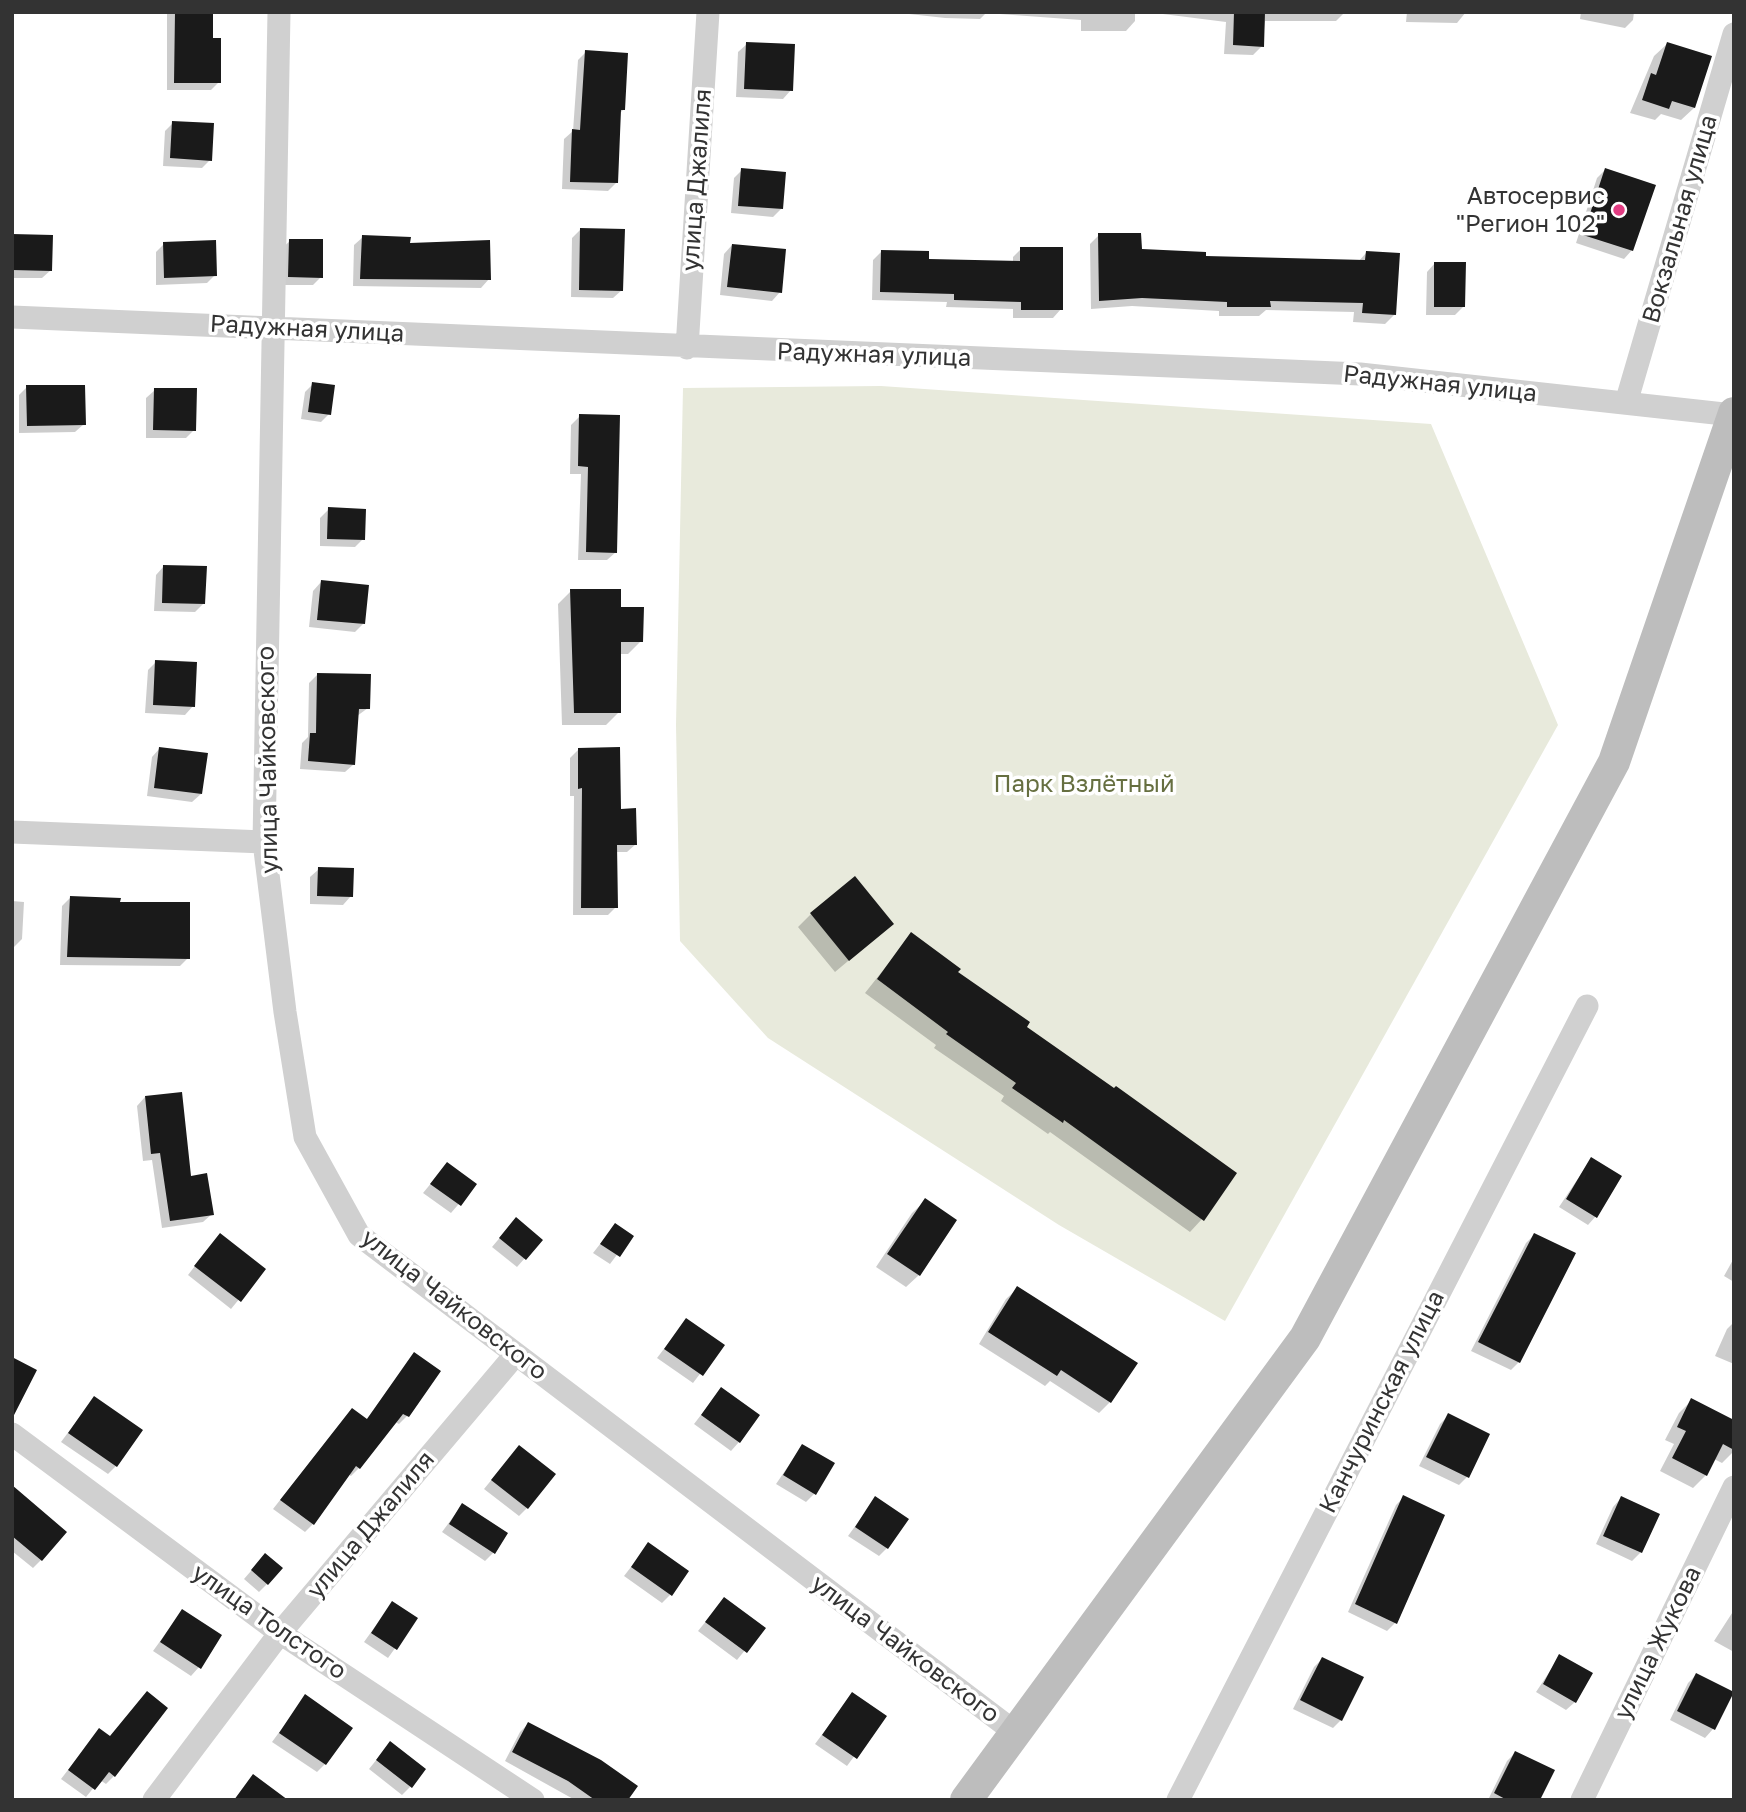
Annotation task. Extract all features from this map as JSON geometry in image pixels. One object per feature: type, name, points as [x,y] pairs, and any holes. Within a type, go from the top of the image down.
[{"type":"main road","points":[[966,1800],[1305,1338],[1614,762],[1733,414]]},
{"type":"street","name":"улица Чайковского","points":[[279,12],[264,842],[285,1013],[305,1137],[359,1235],[1016,1733]]},
{"type":"street","name":"улица Джалиля","points":[[687,348],[708,12]]},
{"type":"street","name":"Вокзальная улица","points":[[1626,403],[1734,34]]},
{"type":"street","name":"Радужная улица","points":[[12,317],[687,348],[1360,374],[1733,414]]},
{"type":"street","points":[[12,832],[264,842]]},
{"type":"street","name":"Канчуринская улица","points":[[1178,1800],[1587,1006]]},
{"type":"street","name":"улица Джалиля","points":[[154,1800],[280,1633],[516,1354]]},
{"type":"street","name":"улица Толстого","points":[[12,1434],[280,1633],[533,1800]]},
{"type":"street","name":"улица Жукова","points":[[1581,1800],[1734,1487]]},
{"type":"green space","name":"Парк Взлётный","points":[[881,386],[1431,424],[1558,725],[1225,1321],[1059,1225],[768,1038],[680,941],[676,725],[683,388]]},
{"type":"building","points":[[175,12],[213,12],[213,38],[221,38],[221,83],[174,83]]},
{"type":"building","points":[[1234,12],[1265,12],[1264,47],[1233,45]]},
{"type":"building","points":[[746,42],[795,44],[793,91],[744,89]]},
{"type":"building","points":[[1667,42],[1712,56],[1695,108],[1672,101],[1669,109],[1642,100],[1651,73],[1656,75]]},
{"type":"building","points":[[585,50],[628,53],[625,110],[621,110],[618,183],[570,182],[572,129],[580,130]]},
{"type":"building","points":[[172,121],[214,123],[212,161],[170,158]]},
{"type":"building","points":[[741,168],[786,172],[783,209],[738,206]]},
{"type":"building","name":"Автосервис \"Регион 102\"","points":[[1605,168],[1656,185],[1633,251],[1583,235]]},
{"type":"building","points":[[580,228],[625,229],[623,291],[579,290]]},
{"type":"building","points":[[1098,233],[1141,233],[1142,249],[1206,252],[1206,256],[1365,260],[1366,251],[1400,253],[1396,315],[1362,313],[1363,303],[1270,301],[1271,307],[1227,307],[1227,302],[1142,298],[1099,301]]},
{"type":"building","points":[[12,234],[53,235],[52,271],[12,270]]},
{"type":"building","points":[[362,235],[411,237],[410,243],[490,240],[491,280],[360,279]]},
{"type":"building","points":[[289,239],[323,239],[323,278],[288,277]]},
{"type":"building","points":[[216,240],[217,276],[164,278],[163,242]]},
{"type":"building","points":[[732,244],[786,249],[782,293],[727,287]]},
{"type":"building","points":[[1020,247],[1063,247],[1063,310],[1021,310],[1021,302],[954,300],[954,294],[880,292],[881,250],[929,251],[929,259],[1020,261]]},
{"type":"building","points":[[1434,262],[1466,262],[1465,307],[1434,307]]},
{"type":"building","points":[[312,382],[335,385],[331,415],[308,412]]},
{"type":"building","points":[[26,385],[85,385],[86,425],[27,426]]},
{"type":"building","points":[[154,388],[197,388],[196,431],[153,430]]},
{"type":"building","points":[[579,414],[620,415],[617,553],[586,552],[588,467],[578,466]]},
{"type":"building","points":[[328,507],[366,509],[365,540],[327,539]]},
{"type":"building","points":[[163,565],[207,566],[205,604],[162,603]]},
{"type":"building","points":[[321,580],[369,585],[365,624],[317,620]]},
{"type":"building","points":[[570,589],[621,589],[621,607],[644,607],[643,642],[621,642],[621,713],[574,713]]},
{"type":"building","points":[[155,660],[197,662],[195,707],[153,705]]},
{"type":"building","points":[[317,673],[371,674],[370,709],[359,709],[355,765],[308,761],[310,733],[316,733]]},
{"type":"building","points":[[159,747],[208,753],[202,794],[154,788]]},
{"type":"building","points":[[620,747],[621,809],[636,808],[637,845],[617,845],[618,908],[581,908],[582,788],[578,789],[578,748]]},
{"type":"building","points":[[318,867],[354,868],[353,897],[317,896]]},
{"type":"building","points":[[855,876],[894,924],[849,961],[810,913]]},
{"type":"building","points":[[70,896],[121,898],[120,902],[190,902],[190,959],[67,957]]},
{"type":"building","points":[[911,932],[961,969],[958,972],[1030,1022],[1027,1027],[1114,1088],[1116,1086],[1237,1173],[1204,1221],[1064,1120],[1063,1123],[1012,1088],[1016,1083],[946,1034],[948,1032],[877,979]]},
{"type":"building","points":[[182,1092],[191,1176],[207,1173],[214,1215],[170,1221],[160,1153],[151,1154],[145,1096]]},
{"type":"building","points":[[1591,1157],[1622,1176],[1597,1218],[1566,1199]]},
{"type":"building","points":[[447,1162],[477,1184],[461,1206],[430,1184]]},
{"type":"building","points":[[925,1198],[957,1220],[920,1276],[887,1254]]},
{"type":"building","points":[[516,1217],[543,1240],[526,1260],[499,1238]]},
{"type":"building","points":[[615,1223],[634,1236],[620,1257],[600,1244]]},
{"type":"building","points":[[220,1233],[266,1269],[241,1302],[194,1266]]},
{"type":"building","points":[[1534,1233],[1576,1253],[1520,1363],[1478,1342]]},
{"type":"building","points":[[1017,1286],[1138,1363],[1111,1403],[1061,1370],[1057,1376],[988,1332]]},
{"type":"building","points":[[686,1318],[725,1345],[703,1376],[664,1349]]},
{"type":"building","points":[[414,1352],[441,1371],[409,1417],[403,1414],[360,1469],[356,1466],[314,1525],[280,1500],[352,1408],[367,1419]]},
{"type":"building","points":[[12,1357],[37,1370],[12,1419]]},
{"type":"building","points":[[721,1387],[760,1415],[740,1443],[701,1415]]},
{"type":"building","points":[[94,1396],[143,1430],[117,1467],[68,1433]]},
{"type":"building","points":[[1691,1398],[1734,1420],[1734,1450],[1723,1444],[1707,1476],[1672,1458],[1686,1431],[1677,1427]]},
{"type":"building","points":[[1448,1413],[1490,1434],[1469,1478],[1426,1457]]},
{"type":"building","points":[[802,1444],[835,1463],[816,1495],[783,1475]]},
{"type":"building","points":[[519,1445],[556,1474],[528,1509],[491,1480]]},
{"type":"building","points":[[12,1485],[67,1532],[42,1561],[12,1536]]},
{"type":"building","points":[[1403,1495],[1445,1515],[1397,1624],[1355,1604]]},
{"type":"building","points":[[875,1496],[909,1519],[888,1549],[855,1527]]},
{"type":"building","points":[[1621,1496],[1660,1514],[1642,1553],[1603,1536]]},
{"type":"building","points":[[462,1503],[508,1533],[495,1554],[449,1524]]},
{"type":"building","points":[[648,1542],[689,1571],[672,1596],[631,1567]]},
{"type":"building","points":[[265,1553],[283,1568],[268,1585],[251,1570]]},
{"type":"building","points":[[724,1597],[766,1628],[747,1653],[705,1622]]},
{"type":"building","points":[[392,1601],[418,1618],[397,1650],[371,1633]]},
{"type":"building","points":[[182,1609],[222,1635],[201,1669],[160,1642]]},
{"type":"building","points":[[1559,1654],[1593,1673],[1576,1703],[1543,1684]]},
{"type":"building","points":[[1322,1657],[1364,1677],[1342,1721],[1300,1700]]},
{"type":"building","points":[[1696,1673],[1734,1692],[1715,1730],[1677,1711]]},
{"type":"building","points":[[147,1691],[168,1708],[115,1777],[109,1772],[95,1790],[68,1770],[99,1728],[110,1736]]},
{"type":"building","points":[[852,1692],[887,1716],[857,1759],[822,1735]]},
{"type":"building","points":[[305,1694],[353,1728],[326,1765],[279,1733]]},
{"type":"building","points":[[528,1722],[601,1760],[638,1786],[628,1800],[595,1800],[568,1781],[512,1752]]},
{"type":"building","points":[[390,1741],[426,1769],[412,1788],[376,1760]]},
{"type":"building","points":[[1515,1751],[1555,1770],[1540,1800],[1507,1800],[1494,1793]]},
{"type":"building","points":[[253,1774],[288,1800],[234,1800]]},
{"type":"place","name":"Автосервис \"Регион 102\"","points":[[1619,210]]}]
